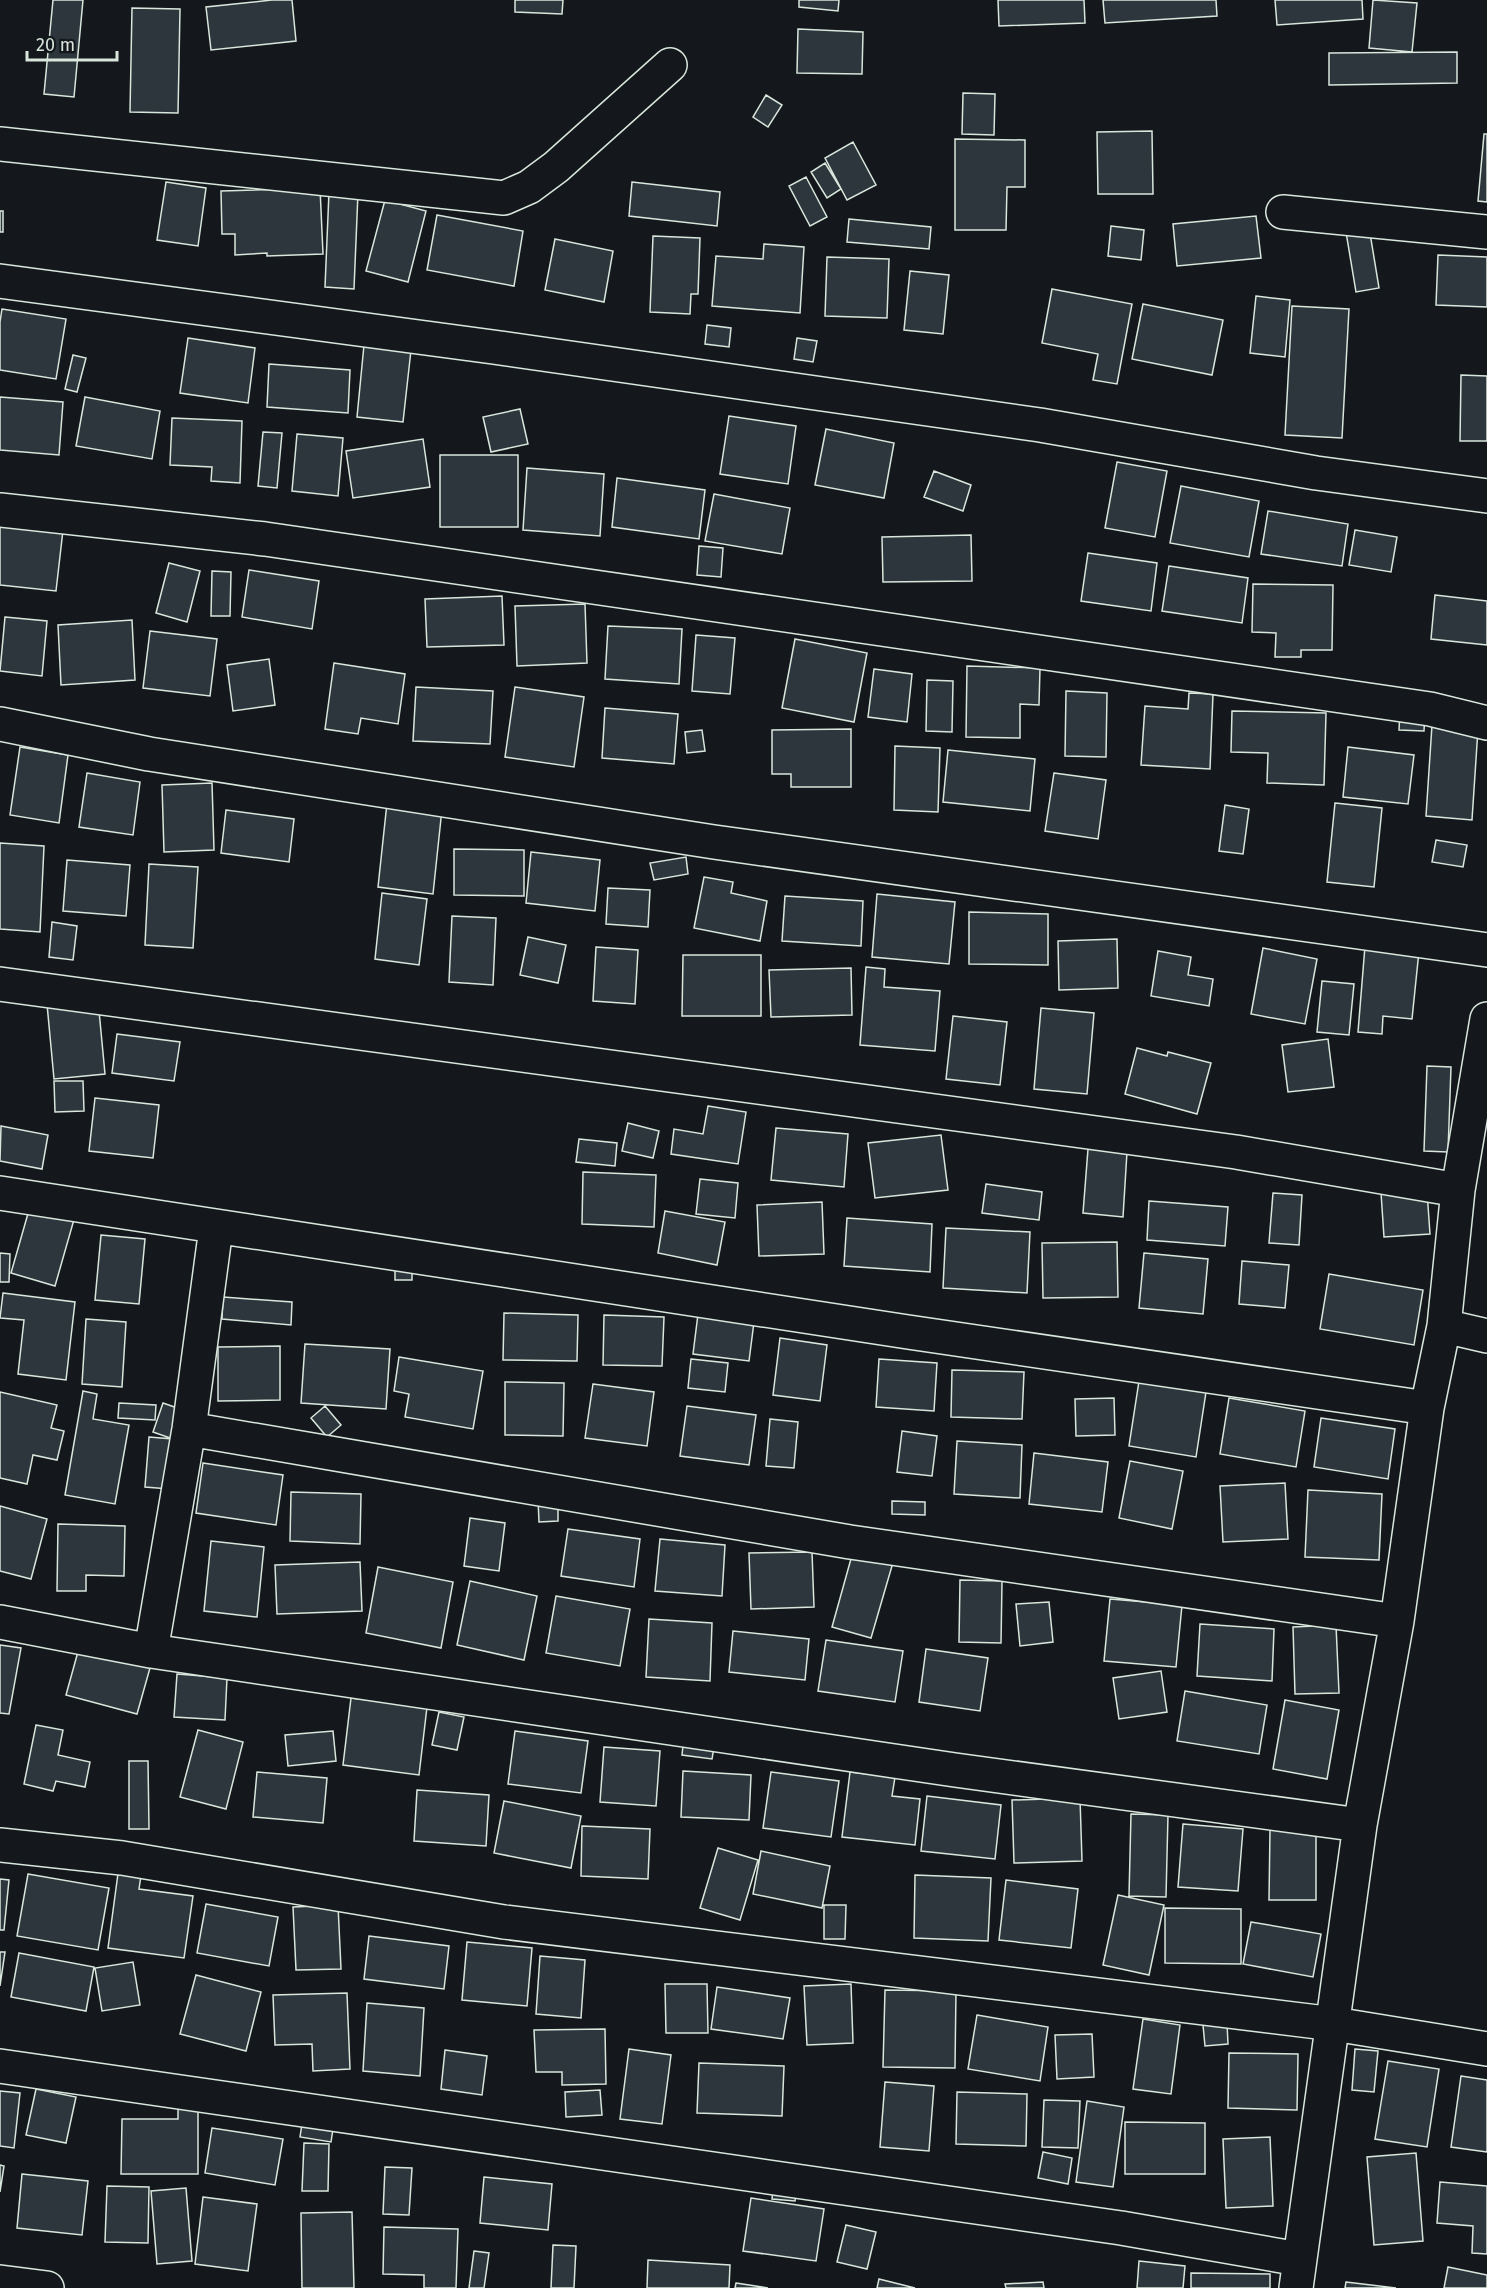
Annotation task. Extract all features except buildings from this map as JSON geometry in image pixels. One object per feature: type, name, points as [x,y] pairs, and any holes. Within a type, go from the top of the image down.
[{"type":"street","points":[[0,144],[504,198],[529,187],[556,166],[670,65]]},
{"type":"street","points":[[1283,212],[1487,232]]},
{"type":"street","points":[[0,281],[493,347],[993,418],[1316,473],[1487,496]]},
{"type":"street","points":[[0,510],[265,539],[1430,709],[1487,723]]},
{"type":"street","points":[[0,724],[148,754],[714,842],[1487,950]]},
{"type":"street","points":[[0,984],[1236,1152],[1458,1190]]},
{"type":"street","points":[[0,2066],[1121,2228],[1298,2273],[1360,1825],[1397,1621],[1428,1408],[1444,1326],[1458,1190],[1479,1110],[1487,1019]]},
{"type":"street","points":[[0,1193],[216,1228],[1428,1408]]},
{"type":"street","points":[[152,1652],[189,1429],[216,1228]]},
{"type":"street","points":[[1444,1326],[1487,1336]]},
{"type":"street","points":[[189,1429],[850,1542],[1397,1621]]},
{"type":"street","points":[[0,1622],[152,1652],[943,1769],[1360,1825]]},
{"type":"street","points":[[0,1845],[122,1857],[504,1922],[1334,2024],[1487,2049]]},
{"type":"street","points":[[0,2282],[47,2288]]}]
